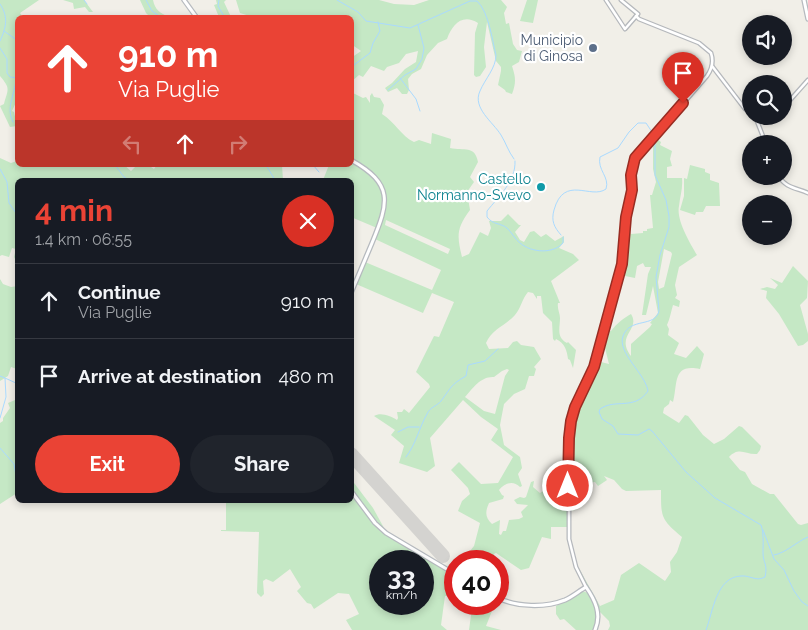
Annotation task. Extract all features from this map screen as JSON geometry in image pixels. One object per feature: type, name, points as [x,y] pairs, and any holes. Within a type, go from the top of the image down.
[{"type":"main road","points":[[184,0],[195,15]]},
{"type":"main road","points":[[804,0],[808,19]]},
{"type":"main road","points":[[354,162],[377,178],[382,187],[386,203],[381,223],[354,286]]},
{"type":"main road","points":[[354,495],[386,533],[444,567]]},
{"type":"main road","points":[[509,601],[523,605],[540,605],[565,600],[586,587],[597,608],[598,620],[595,630]]},
{"type":"street","points":[[607,0],[625,29],[638,16]]},
{"type":"street","points":[[586,587],[576,567],[569,539],[569,438],[575,407],[597,358],[622,264],[626,212],[632,190],[632,168],[635,158],[707,76],[712,66],[712,56],[699,43],[638,16],[621,0]]},
{"type":"street","points":[[712,66],[742,105]]},
{"type":"street","points":[[792,98],[808,80]]},
{"type":"street","points":[[787,185],[808,193]]},
{"type":"green space","points":[[0,0],[39,0],[20,13],[22,15],[15,15],[15,104],[12,111],[15,117],[15,126],[10,127],[0,106],[4,104],[8,89],[0,76]]},
{"type":"green space","points":[[63,0],[84,0],[93,12],[89,12],[85,7],[74,9],[73,3]]},
{"type":"green space","points":[[140,0],[153,0],[158,11],[165,15],[148,15]]},
{"type":"green space","points":[[216,0],[226,0],[224,2],[230,15],[218,15],[214,5],[217,4]]},
{"type":"green space","points":[[236,0],[379,0],[394,4],[414,5],[429,0],[501,0],[507,7],[504,13],[506,24],[509,23],[513,44],[517,50],[522,51],[519,62],[512,66],[515,80],[512,94],[506,92],[498,85],[501,67],[496,61],[487,22],[484,47],[486,67],[480,76],[476,77],[474,75],[475,33],[478,23],[467,19],[462,20],[455,25],[447,39],[438,43],[427,55],[421,69],[412,74],[408,79],[409,90],[407,94],[402,94],[397,88],[388,92],[385,88],[405,69],[416,62],[418,51],[406,54],[399,63],[387,67],[384,71],[371,66],[363,77],[359,75],[354,79],[354,56],[361,51],[354,46],[354,15],[246,15],[240,13]]},
{"type":"green space","points":[[527,0],[538,0],[533,23],[520,21]]},
{"type":"green space","points":[[372,93],[374,97],[380,98],[384,105],[382,114],[414,142],[419,140],[431,144],[432,133],[451,139],[450,148],[472,151],[477,157],[478,162],[470,177],[474,182],[467,192],[470,210],[462,222],[459,233],[462,257],[469,254],[480,232],[488,236],[491,228],[489,221],[501,221],[508,214],[521,225],[515,232],[520,240],[524,242],[530,232],[534,231],[541,237],[546,234],[555,241],[564,236],[564,242],[559,248],[573,254],[579,260],[551,281],[560,303],[558,305],[561,338],[576,350],[573,368],[563,345],[556,339],[555,341],[553,339],[552,322],[543,313],[541,296],[537,296],[537,299],[533,293],[528,292],[515,315],[495,331],[486,343],[489,349],[508,348],[513,342],[517,341],[521,345],[534,347],[541,359],[534,367],[536,369],[534,376],[529,376],[525,389],[514,394],[504,404],[500,425],[504,445],[520,457],[522,468],[518,474],[522,486],[520,487],[512,483],[506,484],[499,490],[504,496],[503,499],[489,503],[486,512],[487,517],[492,524],[500,520],[499,534],[501,535],[503,531],[506,531],[509,520],[523,517],[521,512],[528,505],[517,504],[514,500],[526,497],[531,482],[534,481],[533,487],[540,493],[543,491],[542,481],[549,474],[547,470],[552,472],[554,465],[561,465],[563,470],[567,471],[568,527],[551,527],[551,539],[542,537],[529,568],[521,570],[509,562],[509,550],[471,550],[474,546],[480,523],[458,511],[462,501],[470,494],[468,488],[451,470],[459,462],[481,484],[498,483],[513,457],[491,440],[498,429],[481,417],[463,400],[430,438],[435,466],[427,472],[399,463],[404,446],[391,435],[395,430],[374,416],[383,414],[397,420],[397,412],[402,412],[404,409],[409,413],[430,387],[416,372],[434,336],[439,337],[454,302],[432,293],[423,313],[356,284],[365,262],[432,290],[441,270],[375,239],[384,212],[385,202],[381,184],[374,175],[354,161],[354,94],[363,98],[366,97],[370,103]],"holes":[[[386,220],[450,249],[448,254],[385,225]],[[507,369],[509,370],[505,376],[495,414],[484,411],[465,397],[474,386],[485,378],[494,377]]]},
{"type":"green space","points":[[655,138],[661,142],[660,145],[672,151],[670,159],[672,166],[667,167],[667,178],[682,178],[679,202],[680,218],[684,231],[697,255],[679,267],[675,285],[677,295],[675,298],[680,301],[679,307],[673,305],[667,325],[669,329],[668,335],[679,343],[674,354],[686,358],[697,346],[704,354],[700,369],[691,368],[680,372],[676,382],[673,402],[670,400],[663,413],[679,423],[685,415],[688,416],[703,435],[714,444],[724,439],[739,426],[761,446],[757,454],[739,451],[729,457],[740,470],[745,472],[752,484],[770,494],[774,494],[798,524],[808,523],[808,630],[608,630],[610,626],[609,621],[600,612],[576,563],[600,606],[614,600],[621,575],[639,563],[665,581],[671,572],[670,562],[677,552],[682,537],[666,522],[661,507],[661,490],[626,491],[614,480],[604,476],[607,480],[598,486],[595,482],[588,483],[587,499],[579,499],[579,490],[577,489],[578,509],[571,511],[568,463],[570,427],[572,418],[597,361],[609,364],[605,348],[610,331],[631,314],[633,324],[626,343],[631,356],[631,344],[650,327],[652,324],[650,323],[658,313],[653,286],[646,315],[642,315],[648,274],[651,267],[645,267],[643,263],[637,266],[635,278],[620,275],[626,232],[630,231],[631,234],[643,233],[647,229],[653,228],[650,195],[652,195],[656,182],[653,169],[653,141]],"holes":[[[664,249],[671,252],[664,287],[659,289],[658,282]]]},
{"type":"green space","points":[[0,158],[11,163],[15,162],[15,167],[126,167],[131,171],[135,167],[151,167],[154,169],[156,167],[282,167],[283,178],[15,178],[15,249],[12,248],[9,257],[0,256]]},
{"type":"green space","points":[[354,163],[370,175],[381,188],[383,196],[383,205],[377,228],[354,218],[354,178],[324,178],[328,167],[354,167]]},
{"type":"green space","points":[[690,165],[705,169],[705,172],[710,174],[710,180],[719,183],[720,206],[706,206],[703,212],[696,212],[695,215],[680,210],[684,196],[684,178],[687,179]]},
{"type":"green space","points":[[793,266],[808,281],[807,298],[800,305],[808,334],[808,341],[798,346],[779,314],[766,298],[767,291],[760,289],[767,287],[775,289],[778,285],[770,278],[782,283]]},
{"type":"green space","points":[[0,279],[3,284],[15,286],[15,368],[11,367],[8,376],[0,381]]},
{"type":"green space","points":[[15,400],[15,494],[0,504],[0,423],[10,408],[8,403]]},
{"type":"green space","points":[[354,483],[373,508],[383,529],[354,493]]},
{"type":"green space","points":[[354,496],[384,532],[414,550],[369,550],[369,615],[434,615],[434,562],[444,568],[444,603],[441,625],[447,630],[352,630],[346,620],[359,614],[349,594],[338,593],[314,609],[297,591],[301,587],[290,569],[273,582],[266,579],[263,581],[264,594],[261,597],[257,593],[259,532],[221,530],[226,530],[226,503],[354,503]]},
{"type":"green space","points":[[582,591],[588,593],[595,607],[596,620],[594,630],[576,630],[564,619],[560,620],[556,614],[556,606]]},
{"type":"green space","points":[[471,615],[490,615],[486,626],[501,630],[469,630]]},
{"type":"waterway","points":[[84,0],[87,4]]},
{"type":"waterway","points":[[146,0],[152,11],[158,15]]},
{"type":"waterway","points":[[219,0],[218,6],[223,15]]},
{"type":"waterway","points":[[337,0],[358,12],[366,21],[410,28],[470,1],[477,1],[487,19],[496,55],[496,60],[480,91],[479,103],[484,114],[501,135],[514,159]]},
{"type":"waterway","points":[[0,4],[6,18],[4,32],[0,41]]},
{"type":"waterway","points":[[354,65],[370,53],[380,31],[378,22]]},
{"type":"waterway","points":[[388,90],[405,75],[416,69],[422,59],[424,48],[418,25]]},
{"type":"waterway","points":[[4,31],[15,39]]},
{"type":"waterway","points":[[0,48],[7,59],[7,73],[10,77],[15,78]]},
{"type":"waterway","points":[[400,78],[416,99],[420,111]]},
{"type":"waterway","points":[[13,122],[10,105],[15,88]]},
{"type":"waterway","points":[[561,235],[553,221],[553,214],[558,199],[564,193],[571,190],[600,192],[606,189],[607,185],[600,166],[600,157],[618,148],[638,123],[646,123],[654,135]]},
{"type":"waterway","points":[[655,139],[655,175],[666,200],[669,216],[669,227],[660,255],[656,277],[659,311],[653,319],[631,326],[626,330],[622,343],[627,356],[642,377],[648,391],[637,401],[612,404],[600,409],[599,412],[602,419],[613,426],[618,434],[638,435],[649,429],[652,431],[686,472],[715,498],[761,525],[763,556],[766,569],[765,577],[756,579],[741,576],[726,582],[717,597],[706,630]]},
{"type":"waterway","points":[[515,161],[515,168],[510,182],[487,211],[487,217],[507,228],[518,241],[530,249],[542,251],[554,249],[563,243],[563,237]]},
{"type":"waterway","points":[[116,167],[126,178]]},
{"type":"waterway","points":[[267,167],[274,178]]},
{"type":"waterway","points":[[315,167],[319,172]]},
{"type":"waterway","points":[[0,169],[7,182],[9,203],[15,212]]},
{"type":"waterway","points":[[406,457],[428,412],[441,401],[454,384],[466,376],[468,365],[485,361],[498,349]]},
{"type":"waterway","points":[[0,376],[5,378],[6,397],[0,418]]},
{"type":"waterway","points":[[5,378],[15,383]]},
{"type":"waterway","points":[[398,432],[408,427],[419,427]]},
{"type":"waterway","points":[[0,448],[14,464],[15,470]]},
{"type":"waterway","points":[[763,530],[774,559],[784,570],[794,591],[802,602],[808,606]]},
{"type":"waterway","points":[[774,555],[783,552],[808,537]]},
{"type":"runway","points":[[354,457],[443,556]]},
{"type":"place","name":"Municipio di Ginosa","points":[[593,48]]},
{"type":"place","name":"Castello Normanno-Svevo","points":[[541,187]]},
{"type":"route","points":[[568,486],[571,421],[575,407],[594,367],[622,264],[626,212],[632,196],[631,175],[635,158],[683,103]]}]
